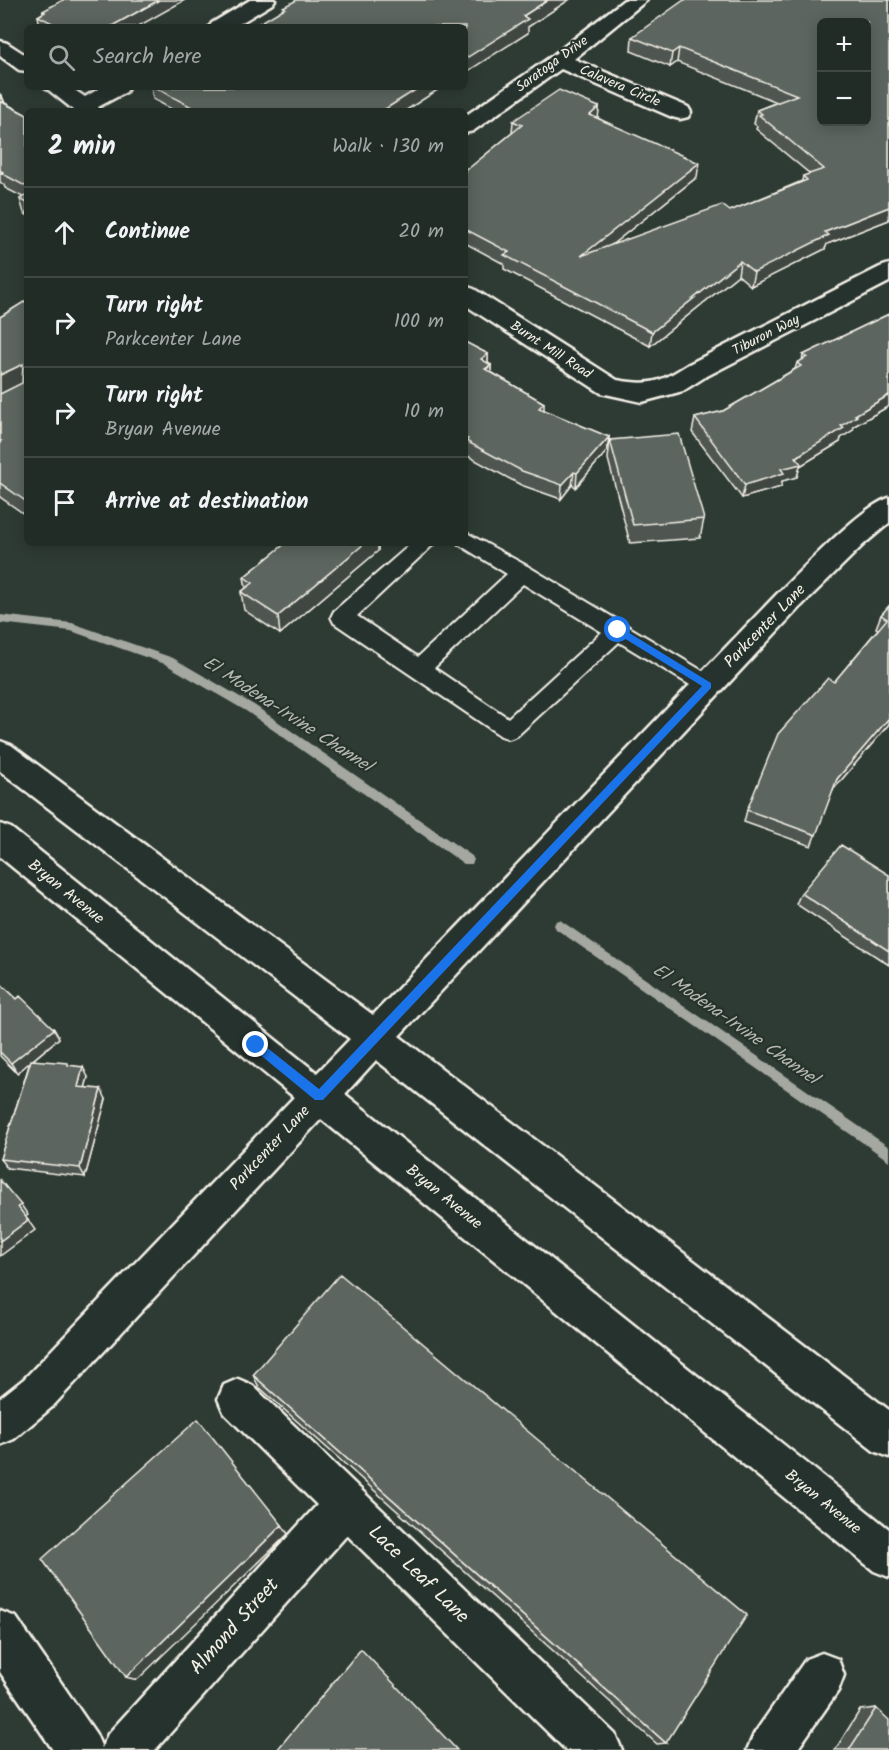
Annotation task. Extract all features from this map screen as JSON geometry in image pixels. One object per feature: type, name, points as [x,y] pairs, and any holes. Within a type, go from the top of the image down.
[{"type":"street","points":[[224,24],[265,0]]},
{"type":"street","name":"Saratoga Drive","points":[[468,124],[559,60],[637,0]]},
{"type":"street","points":[[0,47],[24,63]]},
{"type":"street","name":"Calavera Circle","points":[[559,60],[680,112]]},
{"type":"street","points":[[60,90],[86,108]]},
{"type":"street","points":[[88,108],[114,90]]},
{"type":"street","name":"Tiburon Way","points":[[642,393],[674,385],[696,371],[889,272]]},
{"type":"street","name":"Burnt Mill Road","points":[[468,296],[610,387],[642,393]]},
{"type":"street","name":"Parkcenter Lane","points":[[0,1425],[38,1393],[787,602],[853,538],[889,508]]},
{"type":"street","points":[[0,754],[210,909],[889,1436]]},
{"type":"street","name":"Bryan Avenue","points":[[0,838],[889,1556]]},
{"type":"street","name":"Lace Leaf Lane","points":[[238,1400],[599,1750]]},
{"type":"street","name":"Almond Street","points":[[124,1750],[346,1505]]},
{"type":"street","points":[[0,1633],[80,1750]]},
{"type":"street","points":[[770,1750],[822,1675]]},
{"type":"lane","points":[[468,541],[708,685]]},
{"type":"lane","points":[[422,546],[342,617],[509,730],[618,630]]},
{"type":"lane","points":[[419,669],[522,572]]},
{"type":"building","points":[[63,0],[159,0],[115,24],[54,24],[38,16],[45,12],[43,11]]},
{"type":"building","points":[[297,0],[548,0],[523,16],[528,19],[468,57],[468,24],[258,24],[285,8],[283,7]]},
{"type":"building","points":[[684,0],[889,0],[889,207],[825,232],[829,235],[754,272],[740,261],[652,332],[504,255],[509,252],[468,231],[468,169],[522,125],[513,121],[559,90],[599,107],[590,115],[699,163],[581,256],[722,205],[730,211],[807,180],[803,176],[824,169],[759,115],[762,114],[757,110],[797,95],[679,48],[672,53],[632,37]]},
{"type":"building","points":[[160,90],[415,90],[387,108],[193,108]]},
{"type":"building","points":[[0,101],[24,113],[24,185],[1,173],[3,172],[0,170]]},
{"type":"building","points":[[24,302],[24,500],[0,483],[0,394],[22,383],[23,364],[0,375],[0,317]]},
{"type":"building","points":[[889,314],[889,395],[855,415],[857,416],[841,426],[844,428],[796,457],[801,464],[781,469],[784,473],[745,485],[695,418],[723,411],[801,366],[797,363],[807,357],[803,355]]},
{"type":"building","points":[[468,344],[488,354],[481,359],[491,365],[485,369],[544,403],[539,408],[609,437],[577,473],[574,472],[562,485],[522,471],[468,442]]},
{"type":"building","points":[[679,434],[704,519],[633,525],[610,440]]},
{"type":"building","points":[[282,546],[361,546],[278,616],[241,592],[253,583],[244,577]]},
{"type":"building","points":[[889,606],[889,718],[837,779],[816,835],[747,810],[778,734],[828,678],[834,682],[887,619],[881,615]]},
{"type":"building","points":[[841,845],[889,875],[889,951],[801,893]]},
{"type":"building","points":[[0,983],[17,999],[20,996],[54,1029],[11,1063],[0,1052]]},
{"type":"building","points":[[31,1060],[68,1063],[68,1065],[83,1067],[78,1087],[101,1089],[80,1168],[0,1159]]},
{"type":"building","points":[[0,1180],[21,1205],[18,1207],[28,1220],[0,1241]]},
{"type":"building","points":[[340,1274],[747,1615],[666,1743],[253,1375]]},
{"type":"building","points":[[198,1419],[282,1525],[126,1677],[42,1559]]},
{"type":"building","points":[[361,1649],[457,1750],[277,1750]]},
{"type":"building","points":[[876,1708],[889,1720],[889,1750],[849,1750]]},
{"type":"waterway","name":"El Modena-Irvine Channel","points":[[0,619],[72,627],[169,661],[250,708],[468,860]]},
{"type":"waterway","name":"El Modena-Irvine Channel","points":[[560,925],[889,1155]]},
{"type":"route","points":[[256,1045],[319,1096],[708,685],[618,630]]}]
